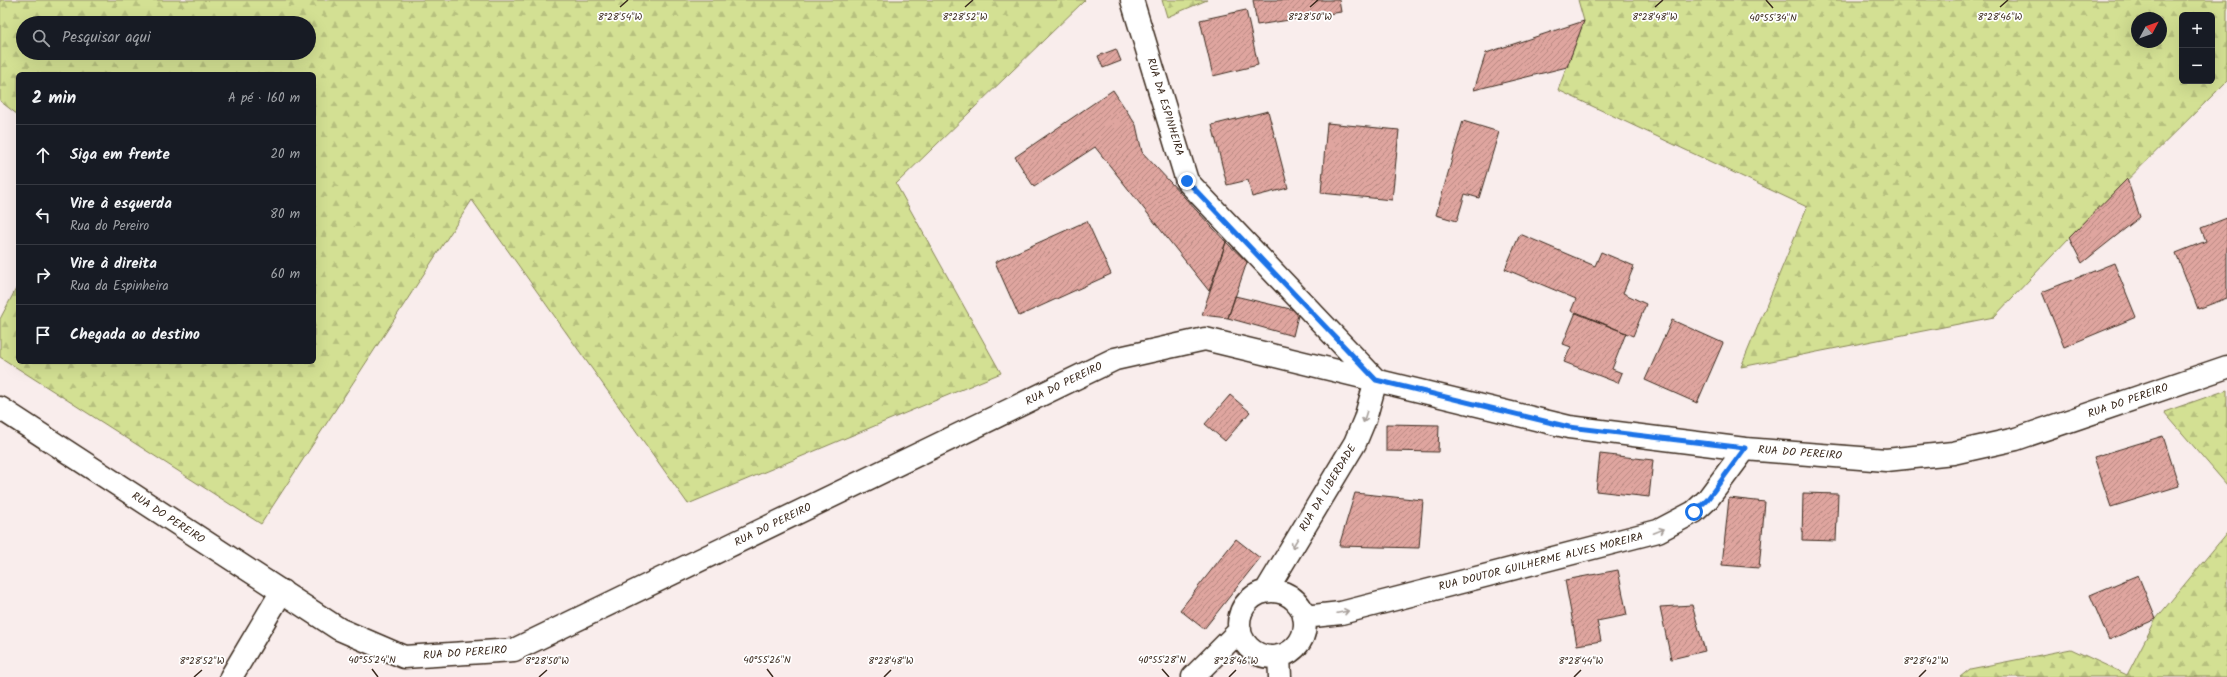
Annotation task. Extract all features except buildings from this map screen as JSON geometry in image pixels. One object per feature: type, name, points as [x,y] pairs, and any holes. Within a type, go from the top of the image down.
[{"type":"main road","name":"RUA DA ESPINHEIRA","points":[[1132,0],[1187,181],[1376,380]]},
{"type":"main road","name":"RUA DO PEREIRO","points":[[0,408],[339,629],[404,657],[514,650],[1115,359],[1205,339],[1569,427],[1745,448],[1886,460],[1953,453],[2016,438],[2227,367]]},
{"type":"main road","name":"RUA DA LIBERDADE","points":[[1266,591],[1355,443],[1365,419],[1376,380]]},
{"type":"main road","name":"RUA DOUTOR GUILHERME ALVES MOREIRA","points":[[1304,618],[1341,613],[1658,531],[1694,512],[1707,500],[1745,448]]},
{"type":"main road","points":[[231,677],[282,591]]},
{"type":"main road","points":[[1266,591],[1276,591],[1295,600],[1301,608],[1304,618],[1305,628],[1296,646],[1288,652],[1279,666],[1268,656],[1259,653],[1250,647],[1240,630],[1242,610],[1248,601],[1266,591]]},
{"type":"main road","points":[[1193,677],[1240,630]]},
{"type":"green space","points":[[0,0],[1085,0],[896,184],[1001,373],[688,504],[472,200],[261,524],[0,357],[0,319],[16,289],[16,364],[316,364],[316,72],[16,72],[16,113],[0,101]]},
{"type":"green space","points":[[1162,0],[1207,0],[1167,17]]},
{"type":"green space","points":[[1578,0],[2227,0],[2227,81],[2069,238],[1994,317],[1741,367],[1807,207],[1558,90],[1584,21]]},
{"type":"green space","points":[[2227,390],[2227,485],[2164,412]]},
{"type":"green space","points":[[2227,533],[2227,677],[1960,677],[1970,669],[2071,649],[2127,675],[2156,619]]},
{"type":"route","points":[[1187,181],[1376,380],[1569,427],[1745,448],[1707,500],[1694,512]]}]
